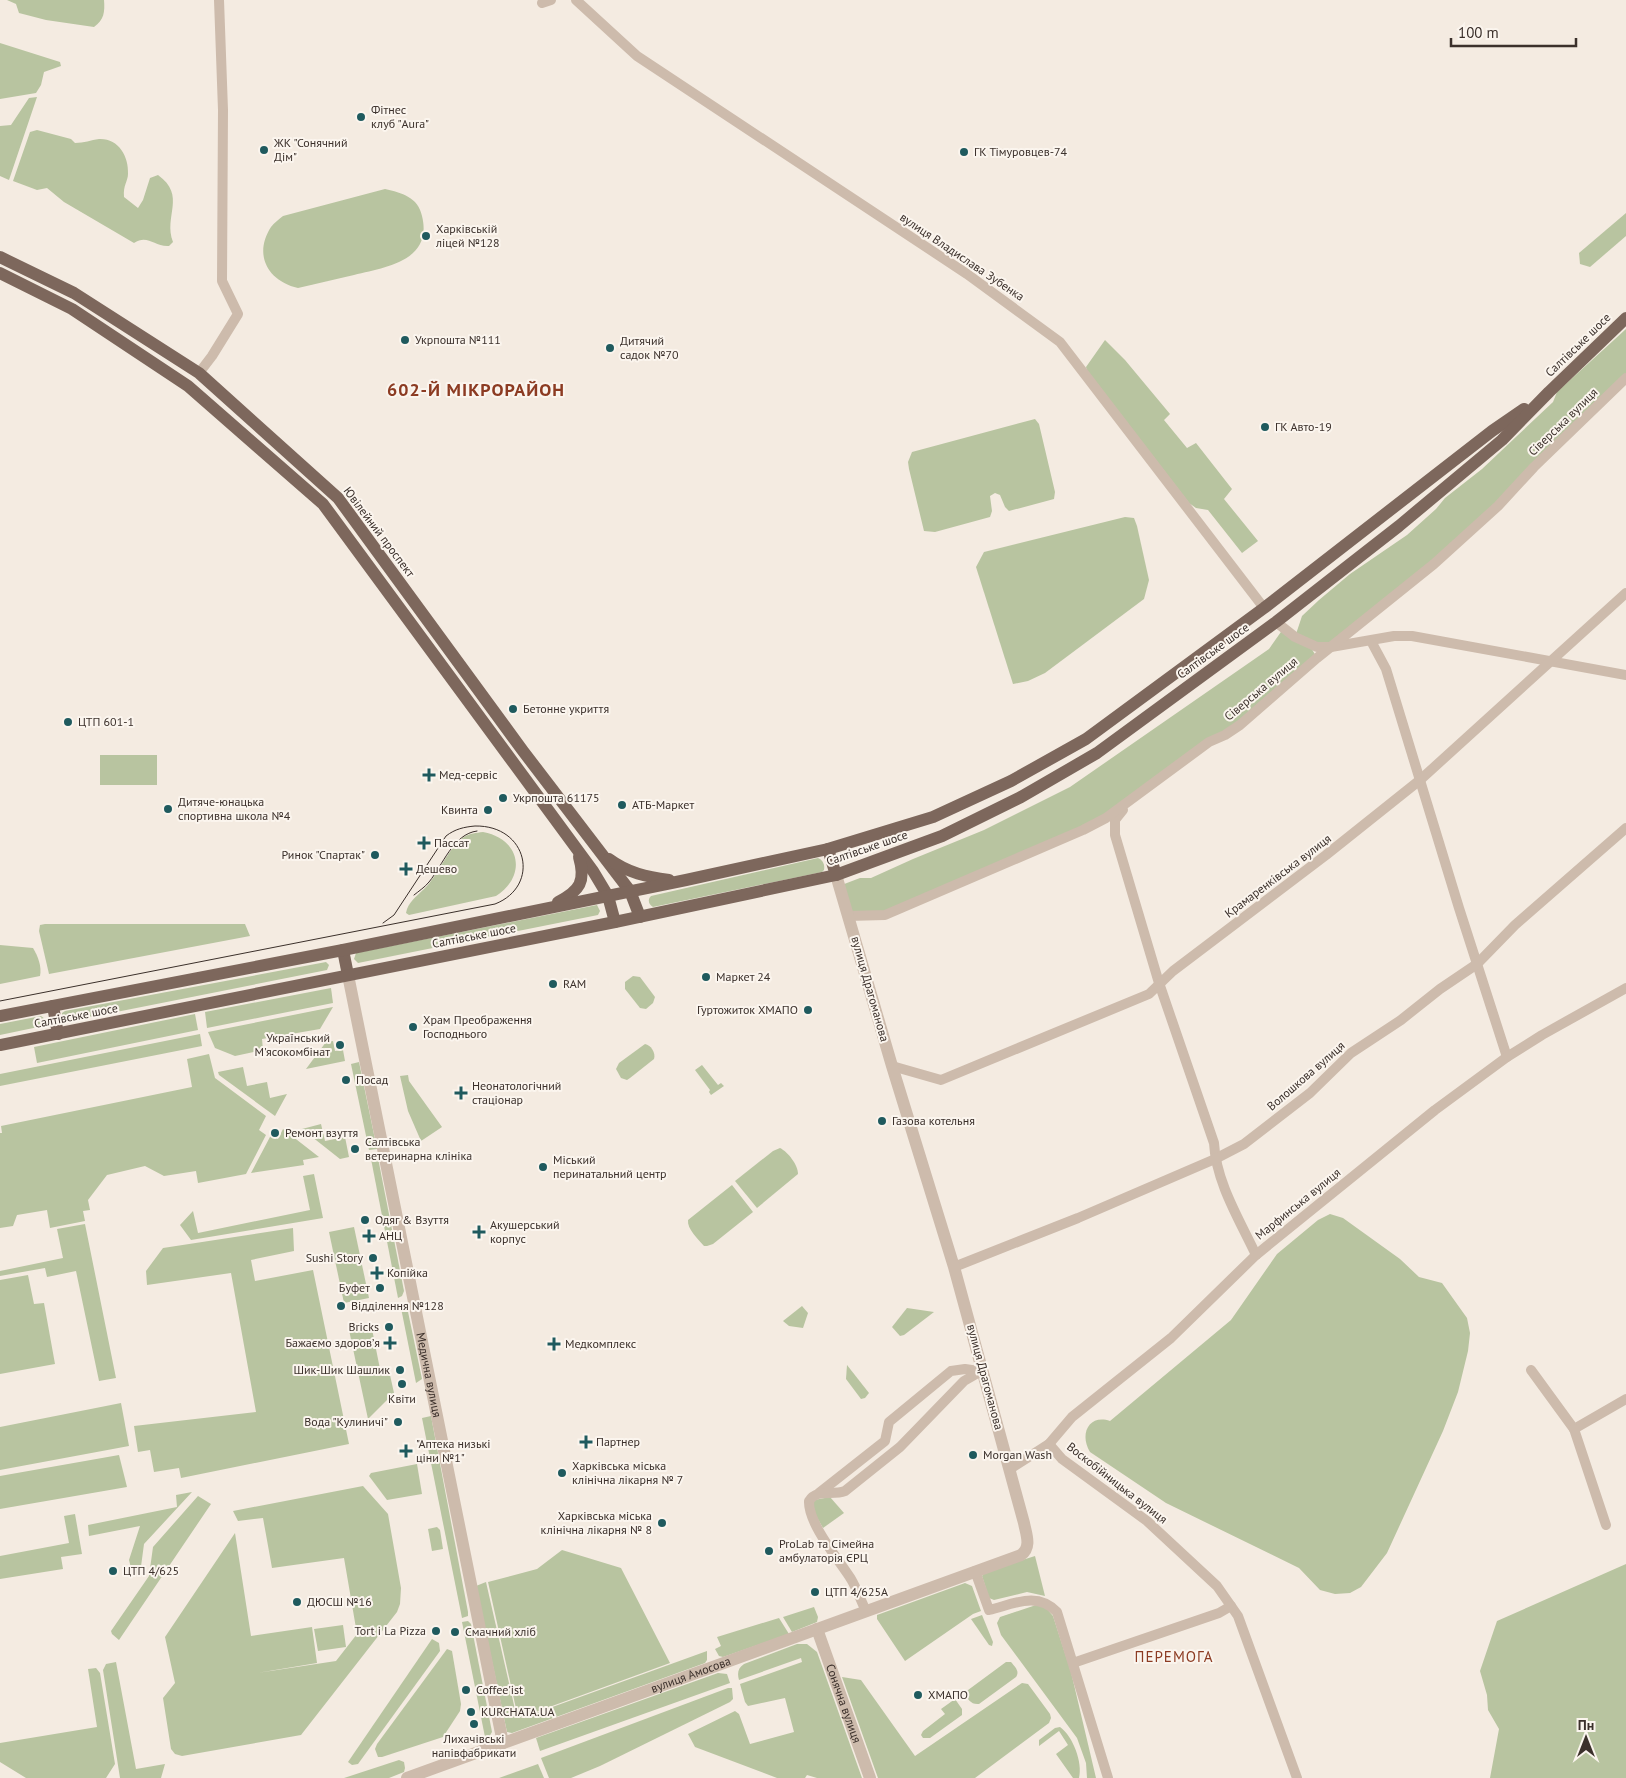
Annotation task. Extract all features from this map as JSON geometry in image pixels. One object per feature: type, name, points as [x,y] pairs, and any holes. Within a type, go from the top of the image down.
[{"type":"main road","name":"Ювілейний проспект","points":[[0,257],[74,293],[198,373],[338,498],[630,891],[640,917]]},
{"type":"main road","points":[[0,273],[72,308],[188,386],[323,504],[576,850],[608,896],[615,922]]},
{"type":"main road","name":"Салтівське шосе","points":[[0,1045],[640,917],[836,875],[942,836],[1021,796],[1089,758],[1276,622],[1399,526],[1502,440],[1626,318]]},
{"type":"main road","points":[[188,386],[198,373]]},
{"type":"main road","name":"Салтівське шосе","points":[[0,1016],[343,950],[828,850],[933,817],[1011,781],[1086,739],[1264,608],[1492,431],[1549,392]]},
{"type":"main road","points":[[1264,608],[1276,622]]},
{"type":"main road","points":[[597,849],[617,865],[631,872],[679,881]]},
{"type":"main road","points":[[547,908],[576,890],[582,881],[582,869],[576,850]]},
{"type":"main road","points":[[828,850],[836,875]]},
{"type":"main road","points":[[343,950],[348,975]]},
{"type":"main road","points":[[53,1006],[58,1034]]},
{"type":"street","points":[[198,373],[212,356],[238,314],[222,281],[222,110],[219,0]]},
{"type":"street","name":"вулиця Владислава Зубенка","points":[[576,0],[636,56],[967,274],[1060,342],[1264,608]]},
{"type":"street","name":"Сіверська вулиця","points":[[848,916],[885,915],[1083,830],[1106,818],[1209,742],[1225,735],[1240,725],[1330,647],[1441,558],[1498,506],[1626,378]]},
{"type":"street","name":"Крамаренківська вулиця","points":[[892,1066],[941,1080],[1149,994],[1159,983],[1420,780],[1626,593]]},
{"type":"street","points":[[1276,622],[1295,637],[1318,647],[1330,647],[1394,636],[1412,636],[1626,675]]},
{"type":"street","points":[[1371,641],[1386,668],[1507,1057]]},
{"type":"street","points":[[1128,802],[1115,820],[1115,835],[1159,983],[1214,1143],[1215,1159],[1220,1177],[1256,1255]]},
{"type":"street","name":"Волошкова вулиця","points":[[954,1267],[1078,1218],[1215,1159],[1244,1144],[1310,1093],[1351,1053],[1401,1020],[1440,989],[1477,964],[1515,925],[1626,828]]},
{"type":"street","name":"вулиця Драгоманова","points":[[836,875],[954,1267],[1028,1541],[1026,1549],[1020,1555],[975,1570]]},
{"type":"street","name":"Медична вулиця","points":[[348,975],[503,1743]]},
{"type":"street","name":"Марфинська вулиця","points":[[1010,1469],[1049,1444],[1072,1416],[1171,1338],[1256,1255],[1435,1110],[1507,1057],[1626,988]]},
{"type":"street","points":[[866,1611],[851,1580],[833,1554],[811,1514],[808,1502],[812,1496],[885,1441],[889,1422],[952,1371],[965,1369],[981,1370]]},
{"type":"street","points":[[818,1493],[834,1494],[845,1491],[900,1447],[964,1380],[981,1370]]},
{"type":"street","points":[[1531,1370],[1574,1429],[1606,1525]]},
{"type":"street","points":[[1574,1429],[1626,1399]]},
{"type":"street","name":"Воскобійницька вулиця","points":[[1049,1444],[1062,1458],[1147,1521],[1218,1586],[1238,1616],[1248,1640],[1297,1778]]},
{"type":"street","points":[[975,1570],[989,1610],[1034,1599],[1043,1601],[1057,1612],[1108,1778]]},
{"type":"street","name":"вулиця Амосова","points":[[407,1778],[975,1570]]},
{"type":"street","points":[[1073,1663],[1218,1613],[1231,1606]]},
{"type":"street","name":"Сонячна вулиця","points":[[817,1629],[870,1778]]},
{"type":"green space","points":[[7,0],[104,0],[104,12],[100,22],[94,27],[46,20],[19,13],[16,4]]},
{"type":"green space","points":[[0,43],[60,62],[61,66],[44,72],[41,85],[36,93],[0,99]]},
{"type":"green space","points":[[37,97],[9,180],[0,176],[0,126],[11,125],[29,98]]},
{"type":"green space","points":[[37,130],[71,139],[75,143],[106,139],[117,145],[127,161],[128,167],[124,197],[138,208],[143,200],[150,178],[158,175],[167,183],[173,199],[171,233],[173,242],[169,246],[159,245],[147,240],[134,243],[64,202],[47,188],[37,190],[13,181],[30,132]]},
{"type":"green space","points":[[385,189],[397,192],[413,200],[417,204],[422,216],[424,231],[421,243],[414,252],[404,259],[380,269],[298,288],[287,285],[272,273],[266,265],[263,247],[266,237],[271,227],[283,216]]},
{"type":"green space","points":[[1626,213],[1626,236],[1590,267],[1580,264],[1579,253]]},
{"type":"green space","points":[[1626,329],[1626,378],[1498,506],[1331,647],[1309,644],[1317,658],[1276,693],[1106,818],[885,915],[848,916],[839,886],[860,878],[871,878],[984,830],[1070,787],[1269,649],[1283,629],[1295,637],[1302,616],[1319,600],[1350,574],[1407,535],[1436,509],[1445,498],[1482,469],[1553,402],[1557,392]]},
{"type":"green space","points":[[1105,340],[1125,360],[1170,414],[1164,420],[1187,448],[1196,443],[1232,489],[1224,499],[1258,541],[1242,553],[1208,510],[1196,508],[1189,503],[1087,371],[1086,367]]},
{"type":"green space","points":[[1035,419],[1039,424],[1055,492],[1054,499],[1009,511],[1005,507],[1000,495],[995,493],[990,496],[992,511],[990,517],[935,532],[924,531],[909,469],[908,462],[912,452]]},
{"type":"green space","points":[[1125,517],[1134,518],[1137,526],[1149,580],[1144,599],[1045,673],[1028,681],[1013,684],[976,567],[984,552]]},
{"type":"green space","points":[[100,755],[157,755],[157,785],[100,785]]},
{"type":"green space","points":[[483,832],[496,836],[512,850],[516,869],[506,888],[496,896],[409,915],[406,913],[411,902],[429,883],[453,847],[464,837],[473,833]]},
{"type":"green space","points":[[818,858],[824,865],[822,872],[653,907],[649,902],[651,896]]},
{"type":"green space","points":[[597,905],[600,911],[598,915],[358,963],[354,959],[356,953]]},
{"type":"green space","points":[[245,924],[250,936],[49,974],[39,931],[40,925]]},
{"type":"green space","points":[[0,945],[33,948],[39,962],[40,976],[0,984]]},
{"type":"green space","points":[[326,962],[329,965],[327,970],[66,1022],[62,1019],[62,1013],[65,1011]]},
{"type":"green space","points":[[633,976],[640,977],[655,997],[653,1003],[646,1009],[640,1008],[625,989],[625,982]]},
{"type":"green space","points":[[331,988],[333,1003],[207,1028],[205,1012]]},
{"type":"green space","points":[[333,1007],[320,1029],[262,1039],[263,1050],[235,1056],[215,1048],[208,1032]]},
{"type":"green space","points":[[195,1014],[198,1030],[37,1063],[34,1047]]},
{"type":"green space","points":[[41,1016],[45,1019],[43,1026],[0,1035],[0,1024]]},
{"type":"green space","points":[[200,1034],[202,1046],[0,1086],[0,1074]]},
{"type":"green space","points":[[333,1041],[335,1051],[343,1050],[345,1061],[306,1069],[326,1042]]},
{"type":"green space","points":[[645,1044],[652,1050],[654,1059],[627,1080],[621,1078],[616,1069],[619,1063]]},
{"type":"green space","points":[[209,1054],[215,1078],[266,1116],[259,1130],[266,1135],[246,1174],[198,1183],[196,1171],[164,1176],[145,1166],[107,1175],[88,1200],[90,1210],[83,1211],[85,1221],[50,1228],[47,1210],[17,1215],[13,1226],[0,1228],[1,1126],[192,1087],[187,1059]]},
{"type":"green space","points":[[359,1062],[377,1149],[369,1150],[351,1064]]},
{"type":"green space","points":[[702,1065],[718,1085],[721,1083],[724,1086],[711,1095],[710,1090],[695,1070]]},
{"type":"green space","points":[[243,1067],[247,1086],[267,1082],[270,1098],[287,1094],[275,1116],[219,1075],[218,1072]]},
{"type":"green space","points":[[408,1075],[409,1081],[442,1127],[421,1141],[408,1111],[400,1076]]},
{"type":"green space","points":[[321,1124],[325,1141],[345,1137],[349,1157],[340,1159],[302,1129]]},
{"type":"green space","points":[[283,1129],[319,1157],[303,1160],[304,1165],[251,1173],[271,1135],[278,1139]]},
{"type":"green space","points":[[780,1148],[792,1159],[798,1174],[757,1208],[735,1181],[773,1151]]},
{"type":"green space","points":[[378,1158],[404,1291],[402,1296],[398,1298],[371,1159]]},
{"type":"green space","points":[[314,1174],[323,1218],[191,1240],[180,1225],[193,1211],[198,1233],[310,1210],[303,1176]]},
{"type":"green space","points":[[732,1185],[753,1212],[713,1244],[704,1246],[691,1230],[688,1220]]},
{"type":"green space","points":[[1330,1214],[1343,1218],[1400,1259],[1419,1277],[1442,1283],[1467,1318],[1470,1333],[1468,1351],[1458,1392],[1443,1431],[1387,1553],[1361,1587],[1350,1593],[1335,1594],[1320,1590],[1299,1568],[1166,1503],[1090,1452],[1086,1439],[1086,1432],[1092,1423],[1096,1420],[1110,1421],[1231,1320],[1277,1254],[1318,1220]]},
{"type":"green space","points":[[85,1224],[116,1378],[99,1381],[76,1271],[47,1277],[45,1268],[0,1276],[0,1271],[63,1258],[57,1229]]},
{"type":"green space","points":[[354,1227],[369,1298],[344,1303],[329,1232]]},
{"type":"green space","points":[[293,1228],[294,1251],[251,1260],[255,1281],[313,1270],[349,1444],[181,1478],[179,1468],[154,1472],[150,1450],[138,1452],[134,1426],[256,1412],[231,1273],[147,1285],[146,1271],[163,1248]]},
{"type":"green space","points":[[28,1275],[34,1304],[44,1303],[55,1364],[0,1374],[0,1280]]},
{"type":"green space","points":[[400,1303],[407,1307],[422,1379],[416,1383]]},
{"type":"green space","points":[[802,1306],[808,1313],[803,1328],[789,1326],[783,1321]]},
{"type":"green space","points":[[907,1308],[934,1312],[900,1336],[892,1327]]},
{"type":"green space","points":[[371,1324],[381,1374],[390,1375],[394,1393],[368,1419],[349,1330]]},
{"type":"green space","points":[[847,1365],[869,1393],[865,1398],[861,1399],[846,1379]]},
{"type":"green space","points":[[121,1403],[129,1446],[0,1470],[0,1427]]},
{"type":"green space","points":[[431,1416],[468,1612],[468,1616],[462,1618],[422,1418]]},
{"type":"green space","points":[[119,1455],[127,1487],[0,1509],[0,1476]]},
{"type":"green space","points":[[417,1464],[422,1494],[387,1500],[369,1476],[371,1473]]},
{"type":"green space","points":[[363,1486],[388,1514],[401,1588],[400,1604],[397,1612],[301,1735],[182,1756],[175,1754],[171,1749],[163,1698],[175,1683],[165,1637],[235,1533],[251,1636],[312,1627],[317,1663],[257,1673],[336,1661],[357,1634],[344,1558],[272,1568],[263,1518],[238,1521],[233,1511]]},
{"type":"green space","points":[[192,1492],[144,1544],[140,1574],[133,1576],[129,1560],[140,1526],[89,1536],[88,1525],[177,1507],[176,1495]]},
{"type":"green space","points":[[198,1496],[211,1504],[119,1640],[111,1631],[149,1576],[153,1547]]},
{"type":"green space","points":[[830,1497],[844,1513],[823,1528],[812,1509],[814,1500]]},
{"type":"green space","points":[[75,1514],[82,1554],[61,1557],[63,1569],[0,1579],[0,1556],[69,1543],[64,1516]]},
{"type":"green space","points":[[437,1527],[440,1530],[443,1549],[432,1551],[428,1529]]},
{"type":"green space","points":[[562,1550],[621,1568],[670,1663],[522,1717],[517,1713],[488,1582],[537,1569]]},
{"type":"green space","points":[[1035,1556],[1045,1596],[1027,1592],[994,1600],[989,1598],[982,1576],[985,1572]]},
{"type":"green space","points":[[1626,1564],[1626,1778],[1490,1778],[1499,1729],[1488,1710],[1487,1695],[1480,1671],[1497,1621]]},
{"type":"green space","points":[[486,1582],[516,1714],[522,1718],[707,1651],[707,1660],[705,1663],[512,1733],[507,1732],[476,1586]]},
{"type":"green space","points":[[965,1583],[972,1586],[981,1611],[973,1614],[905,1661],[877,1619],[877,1615]]},
{"type":"green space","points":[[1042,1603],[1053,1616],[1071,1672],[1096,1778],[1087,1778],[1086,1763],[1077,1738],[1001,1635],[997,1623],[1000,1617]]},
{"type":"green space","points":[[814,1607],[818,1617],[817,1622],[792,1632],[783,1617]]},
{"type":"green space","points":[[982,1615],[993,1642],[992,1646],[989,1645],[971,1619]]},
{"type":"green space","points":[[779,1618],[789,1634],[723,1657],[719,1656],[715,1649],[721,1646],[717,1637]]},
{"type":"green space","points":[[468,1621],[471,1624],[492,1732],[486,1742],[462,1622]]},
{"type":"green space","points":[[343,1625],[346,1647],[318,1651],[314,1629]]},
{"type":"green space","points":[[432,1639],[439,1643],[440,1651],[358,1764],[352,1765],[348,1762]]},
{"type":"green space","points":[[797,1644],[807,1644],[817,1652],[862,1778],[817,1778],[807,1775],[805,1778],[777,1778],[695,1747],[688,1734],[735,1711],[739,1714],[750,1744],[794,1732],[785,1698],[748,1706],[740,1684],[802,1662],[801,1658],[739,1680],[738,1673],[740,1667],[744,1664]]},
{"type":"green space","points":[[447,1649],[452,1651],[461,1704],[460,1711],[443,1737],[378,1757],[375,1749],[377,1744]]},
{"type":"green space","points":[[116,1662],[136,1769],[165,1764],[161,1778],[120,1778],[103,1670],[106,1664]]},
{"type":"green space","points":[[1006,1662],[1011,1662],[1015,1667],[1017,1671],[1016,1677],[979,1704],[974,1704],[970,1701],[964,1693]]},
{"type":"green space","points":[[96,1668],[100,1673],[115,1764],[106,1778],[26,1778],[0,1762],[0,1743],[97,1727],[88,1669]]},
{"type":"green space","points":[[718,1673],[727,1674],[730,1683],[540,1751],[536,1738]]},
{"type":"green space","points":[[842,1677],[861,1680],[915,1756],[1022,1683],[1028,1684],[1051,1718],[1049,1723],[975,1778],[878,1778]]},
{"type":"green space","points":[[732,1688],[733,1699],[730,1702],[600,1766],[571,1778],[549,1778],[541,1758]]},
{"type":"green space","points":[[955,1699],[962,1709],[962,1715],[930,1738],[923,1738],[921,1735],[923,1731],[945,1714],[941,1709]]},
{"type":"green space","points":[[1060,1727],[1065,1731],[1076,1750],[1080,1765],[1079,1778],[1073,1778],[1056,1754],[1068,1745],[1059,1731],[1039,1746],[1039,1740],[1055,1728]]},
{"type":"green space","points":[[399,1760],[404,1762],[404,1772],[389,1778],[344,1778]]},
{"type":"green space","points":[[538,1764],[544,1778],[499,1778]]},
{"type":"tram line","points":[[0,1001],[495,904],[510,895],[519,884],[523,871],[522,858],[517,845],[507,835],[493,828],[475,826],[463,828],[446,836],[394,915],[383,923]]},
{"type":"tram line","points":[[414,895],[429,882],[455,844],[469,833],[477,831]]},
{"type":"place","name":"Фітнес клуб \"Aura\"","points":[[361,117]]},
{"type":"place","name":"ЖК \"Сонячний Дім\"","points":[[264,150]]},
{"type":"place","name":"ГК Тімуровцев-74","points":[[964,152]]},
{"type":"place","name":"Харківській ліцей №128","points":[[426,236]]},
{"type":"place","name":"Укрпошта №111","points":[[405,340]]},
{"type":"place","name":"Дитячий садок №70","points":[[610,348]]},
{"type":"place","name":"ГК Авто-19","points":[[1265,427]]},
{"type":"place","name":"Бетонне укриття","points":[[513,709]]},
{"type":"place","name":"ЦТП 601-1","points":[[68,722]]},
{"type":"place","name":"Мед-сервіс","points":[[429,775]]},
{"type":"place","name":"Укрпошта 61175","points":[[503,798]]},
{"type":"place","name":"АТБ-Маркет","points":[[622,805]]},
{"type":"place","name":"Дитяче-юнацька спортивна школа №4","points":[[168,809]]},
{"type":"place","name":"Квинта","points":[[488,810]]},
{"type":"place","name":"Пассат","points":[[424,843]]},
{"type":"place","name":"Ринок \"Спартак\"","points":[[375,855]]},
{"type":"place","name":"Дешево","points":[[406,869]]},
{"type":"place","name":"Маркет 24","points":[[706,977]]},
{"type":"place","name":"RAM","points":[[553,984]]},
{"type":"place","name":"Гуртожиток ХМАПО","points":[[808,1010]]},
{"type":"place","name":"Храм Преображення Господнього","points":[[413,1027]]},
{"type":"place","name":"Український М'ясокомбінат","points":[[340,1045]]},
{"type":"place","name":"Посад","points":[[346,1080]]},
{"type":"place","name":"Неонатологічний стаціонар","points":[[461,1093]]},
{"type":"place","name":"Газова котельня","points":[[882,1121]]},
{"type":"place","name":"Ремонт взуття","points":[[275,1133]]},
{"type":"place","name":"Салтівська ветеринарна клініка","points":[[355,1149]]},
{"type":"place","name":"Міський перинатальний центр","points":[[543,1167]]},
{"type":"place","name":"Одяг & Взуття","points":[[365,1220]]},
{"type":"place","name":"Акушерський корпус","points":[[479,1232]]},
{"type":"place","name":"АНЦ","points":[[369,1236]]},
{"type":"place","name":"Sushi Story","points":[[373,1258]]},
{"type":"place","name":"Копійка","points":[[377,1273]]},
{"type":"place","name":"Буфет","points":[[380,1288]]},
{"type":"place","name":"Відділення №128","points":[[341,1306]]},
{"type":"place","name":"Bricks","points":[[389,1327]]},
{"type":"place","name":"Бажаємо здоровʼя","points":[[390,1343]]},
{"type":"place","name":"Медкомплекс","points":[[554,1344]]},
{"type":"place","name":"Шик-Шик Шашлик","points":[[400,1370]]},
{"type":"place","name":"Квіти","points":[[402,1384]]},
{"type":"place","name":"Вода \"Кулиничі\"","points":[[398,1422]]},
{"type":"place","name":"Партнер","points":[[586,1442]]},
{"type":"place","name":"\"Аптека низькі ціни №1\"","points":[[406,1451]]},
{"type":"place","name":"Morgan Wash","points":[[973,1455]]},
{"type":"place","name":"Харківська міська клінічна лікарня № 7","points":[[562,1473]]},
{"type":"place","name":"Харківська міська клінічна лікарня № 8","points":[[662,1523]]},
{"type":"place","name":"ProLab та Сімейна амбулаторія ЄРЦ","points":[[769,1551]]},
{"type":"place","name":"ЦТП 4/625","points":[[113,1571]]},
{"type":"place","name":"ЦТП 4/625А","points":[[815,1592]]},
{"type":"place","name":"ДЮСШ №16","points":[[297,1602]]},
{"type":"place","name":"Tort i La Pizza","points":[[436,1631]]},
{"type":"place","name":"Смачний хліб","points":[[455,1632]]},
{"type":"place","name":"Coffee'ist","points":[[466,1690]]},
{"type":"place","name":"ХМАПО","points":[[918,1695]]},
{"type":"place","name":"KURCHATA.UA","points":[[471,1712]]},
{"type":"place","name":"Лихачівські напівфабрикати","points":[[474,1724]]},
{"type":"district","name":"602-Й МІКРОРАЙОН","points":[[476,390]]},
{"type":"district","name":"ПЕРЕМОГА","points":[[1174,1657]]}]
